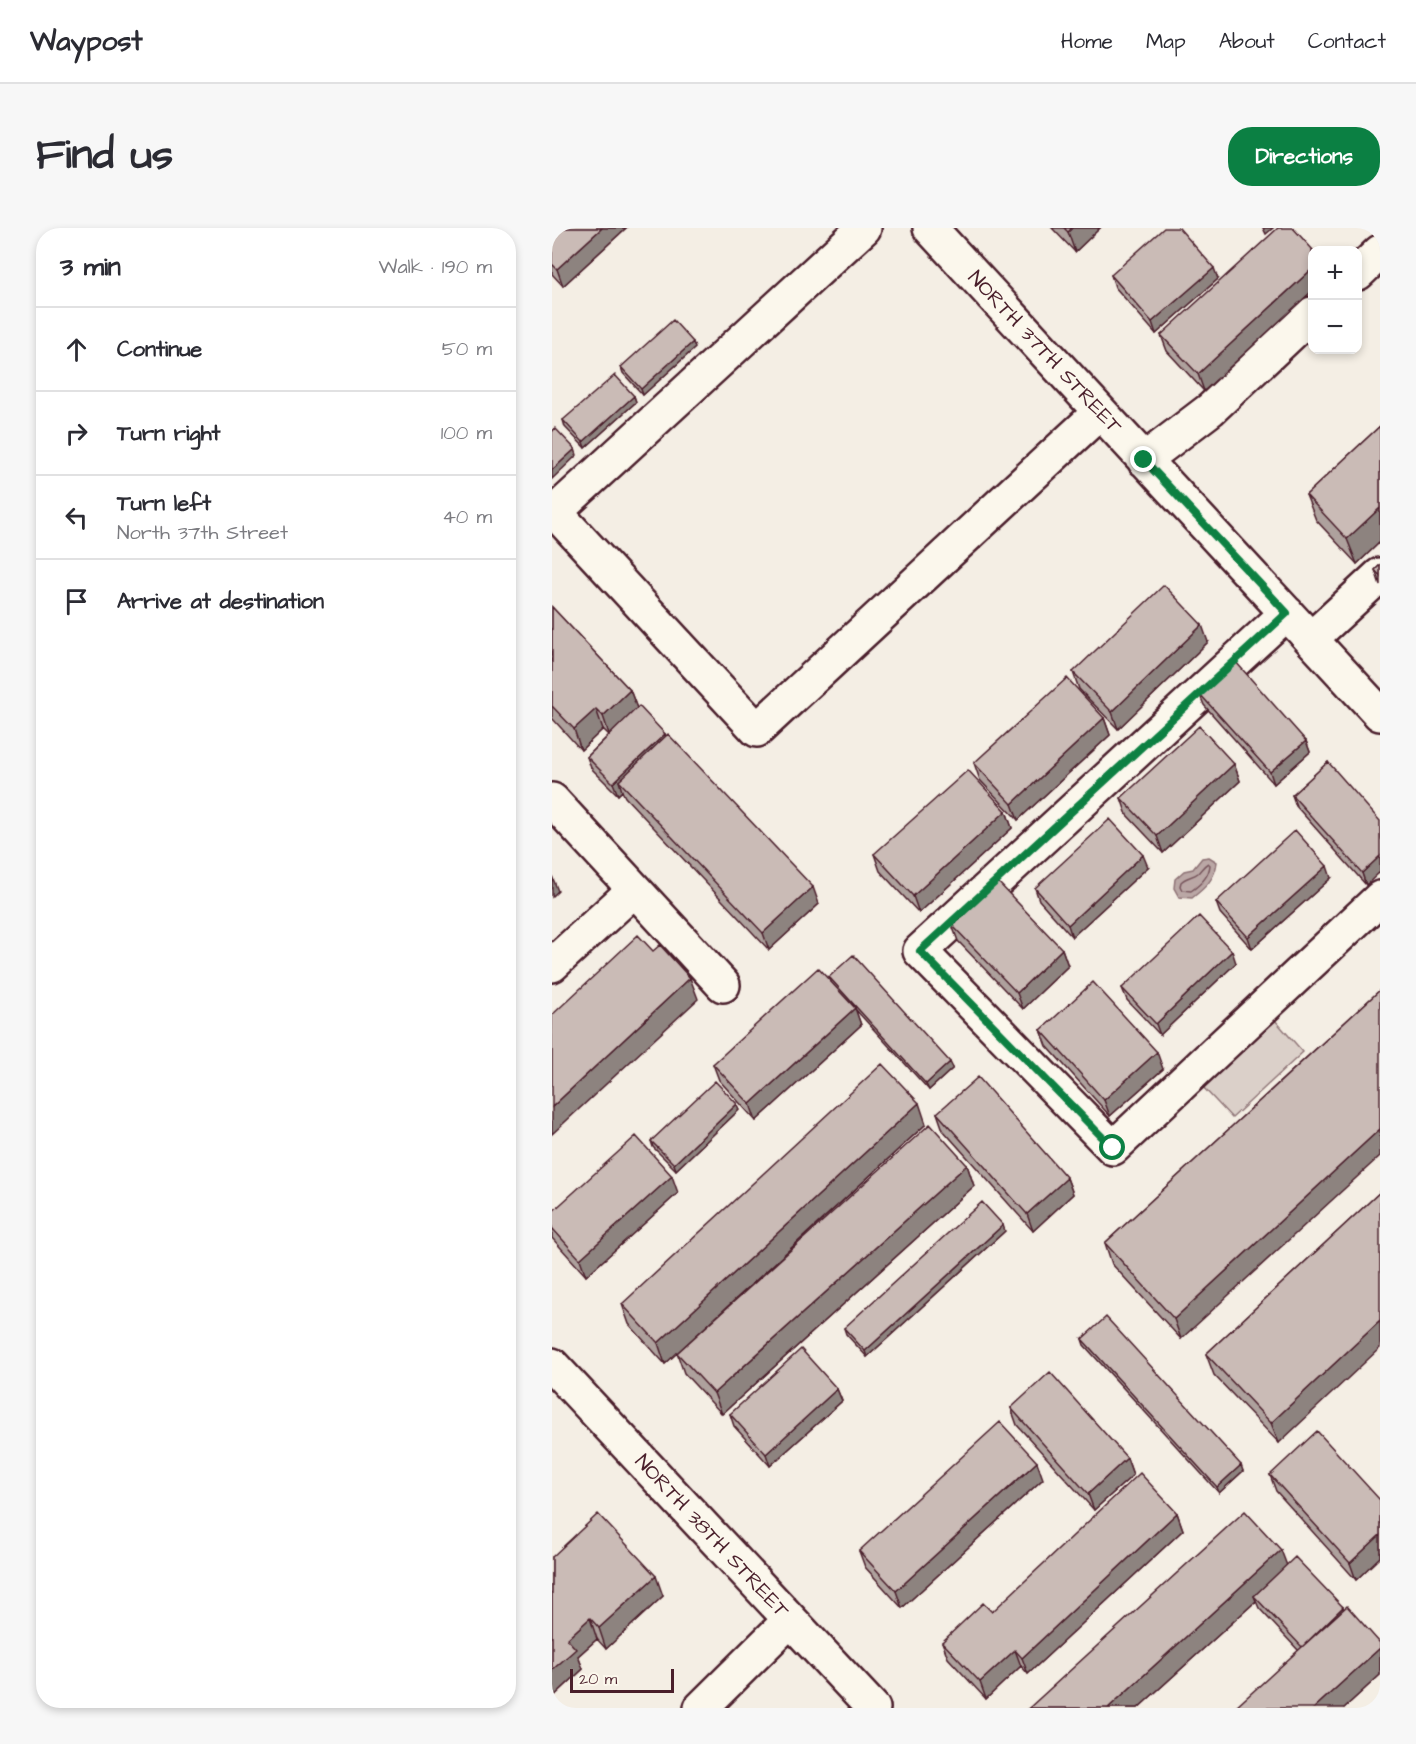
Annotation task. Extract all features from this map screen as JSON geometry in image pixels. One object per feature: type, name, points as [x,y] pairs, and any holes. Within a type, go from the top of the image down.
[{"type":"street","points":[[864,228],[555,513],[757,730],[1100,412]]},
{"type":"street","name":"NORTH 37TH STREET","points":[[940,232],[1100,412],[1380,714]]},
{"type":"street","points":[[1362,269],[1380,252]]},
{"type":"street","points":[[1144,460],[1211,409],[1308,318]]},
{"type":"street","points":[[1311,639],[1380,575]]},
{"type":"street","points":[[1287,613],[920,951],[1113,1148],[1380,898]]},
{"type":"street","points":[[552,800],[723,985]]},
{"type":"street","points":[[552,965],[634,890]]},
{"type":"street","name":"NORTH 38TH STREET","points":[[552,1365],[873,1708]]},
{"type":"street","points":[[701,1708],[790,1620]]},
{"type":"shaded area","points":[[1274,1019],[1303,1052],[1232,1118],[1202,1086]]},
{"type":"water","points":[[1209,857],[1217,862],[1209,883],[1192,898],[1179,897],[1174,888],[1175,879],[1184,871],[1193,869],[1202,858]]},
{"type":"building","points":[[552,228],[602,228],[557,269],[552,264]]},
{"type":"building","points":[[1164,228],[1179,228],[1214,268],[1152,322],[1111,275]]},
{"type":"building","points":[[1278,228],[1293,228],[1309,246],[1308,273],[1198,374],[1161,335]]},
{"type":"building","points":[[673,320],[693,342],[641,389],[621,367]]},
{"type":"building","points":[[615,375],[634,396],[583,442],[563,420]]},
{"type":"building","points":[[1380,426],[1380,508],[1347,539],[1306,495]]},
{"type":"building","points":[[555,428],[575,449],[552,470],[552,432]]},
{"type":"building","points":[[1380,565],[1380,576],[1375,570]]},
{"type":"building","points":[[1164,585],[1202,625],[1112,712],[1073,672]]},
{"type":"building","points":[[552,607],[630,690],[603,716],[596,709],[574,729],[552,706]]},
{"type":"building","points":[[1235,661],[1306,741],[1270,772],[1199,693]]},
{"type":"building","points":[[1067,678],[1104,718],[1012,804],[974,763]]},
{"type":"building","points":[[639,706],[665,734],[613,783],[587,757]]},
{"type":"building","points":[[1199,726],[1234,764],[1157,836],[1121,798]]},
{"type":"building","points":[[668,734],[813,887],[763,933],[619,781]]},
{"type":"building","points":[[1328,762],[1380,821],[1380,856],[1362,873],[1292,795]]},
{"type":"building","points":[[968,770],[1006,811],[913,896],[874,854]]},
{"type":"building","points":[[1110,819],[1143,855],[1068,925],[1035,888]]},
{"type":"building","points":[[1295,830],[1327,866],[1248,937],[1216,902]]},
{"type":"building","points":[[997,881],[1062,949],[1017,993],[952,925]]},
{"type":"building","points":[[1199,916],[1232,951],[1156,1024],[1122,988]]},
{"type":"building","points":[[638,935],[653,951],[660,945],[690,978],[552,1107],[552,1015]]},
{"type":"building","points":[[853,955],[950,1062],[926,1084],[829,977]]},
{"type":"building","points":[[818,968],[855,1008],[750,1104],[713,1064]]},
{"type":"building","points":[[1093,982],[1157,1052],[1104,1100],[1041,1030]]},
{"type":"building","points":[[1380,990],[1380,1129],[1174,1319],[1105,1243]]},
{"type":"building","points":[[882,1064],[919,1103],[658,1343],[622,1304]]},
{"type":"building","points":[[978,1077],[1067,1178],[1027,1214],[937,1113]]},
{"type":"building","points":[[715,1081],[737,1104],[674,1164],[651,1141]]},
{"type":"building","points":[[930,1124],[967,1165],[714,1393],[677,1353]]},
{"type":"building","points":[[636,1136],[672,1176],[580,1259],[552,1228],[552,1212]]},
{"type":"building","points":[[1380,1192],[1380,1321],[1271,1423],[1206,1354]]},
{"type":"building","points":[[982,1202],[1003,1225],[865,1351],[844,1328]]},
{"type":"building","points":[[1106,1317],[1241,1465],[1217,1487],[1082,1339]]},
{"type":"building","points":[[801,1349],[837,1389],[766,1454],[730,1414]]},
{"type":"building","points":[[1050,1372],[1127,1458],[1088,1494],[1011,1408]]},
{"type":"building","points":[[1000,1422],[1037,1462],[896,1591],[859,1551]]},
{"type":"building","points":[[1317,1431],[1380,1500],[1380,1535],[1350,1563],[1270,1475]]},
{"type":"building","points":[[1140,1473],[1177,1513],[1022,1658],[1015,1650],[980,1682],[942,1642],[983,1603],[992,1612]]},
{"type":"building","points":[[1245,1511],[1281,1550],[1108,1708],[1029,1708]]},
{"type":"building","points":[[598,1514],[656,1576],[599,1628],[590,1618],[567,1639],[576,1649],[552,1670],[552,1557]]},
{"type":"building","points":[[1295,1557],[1343,1607],[1302,1647],[1254,1596]]},
{"type":"building","points":[[1347,1606],[1380,1643],[1380,1648],[1314,1708],[1235,1708]]},
{"type":"route","points":[[1113,1148],[920,951],[1287,613],[1144,460]]}]
